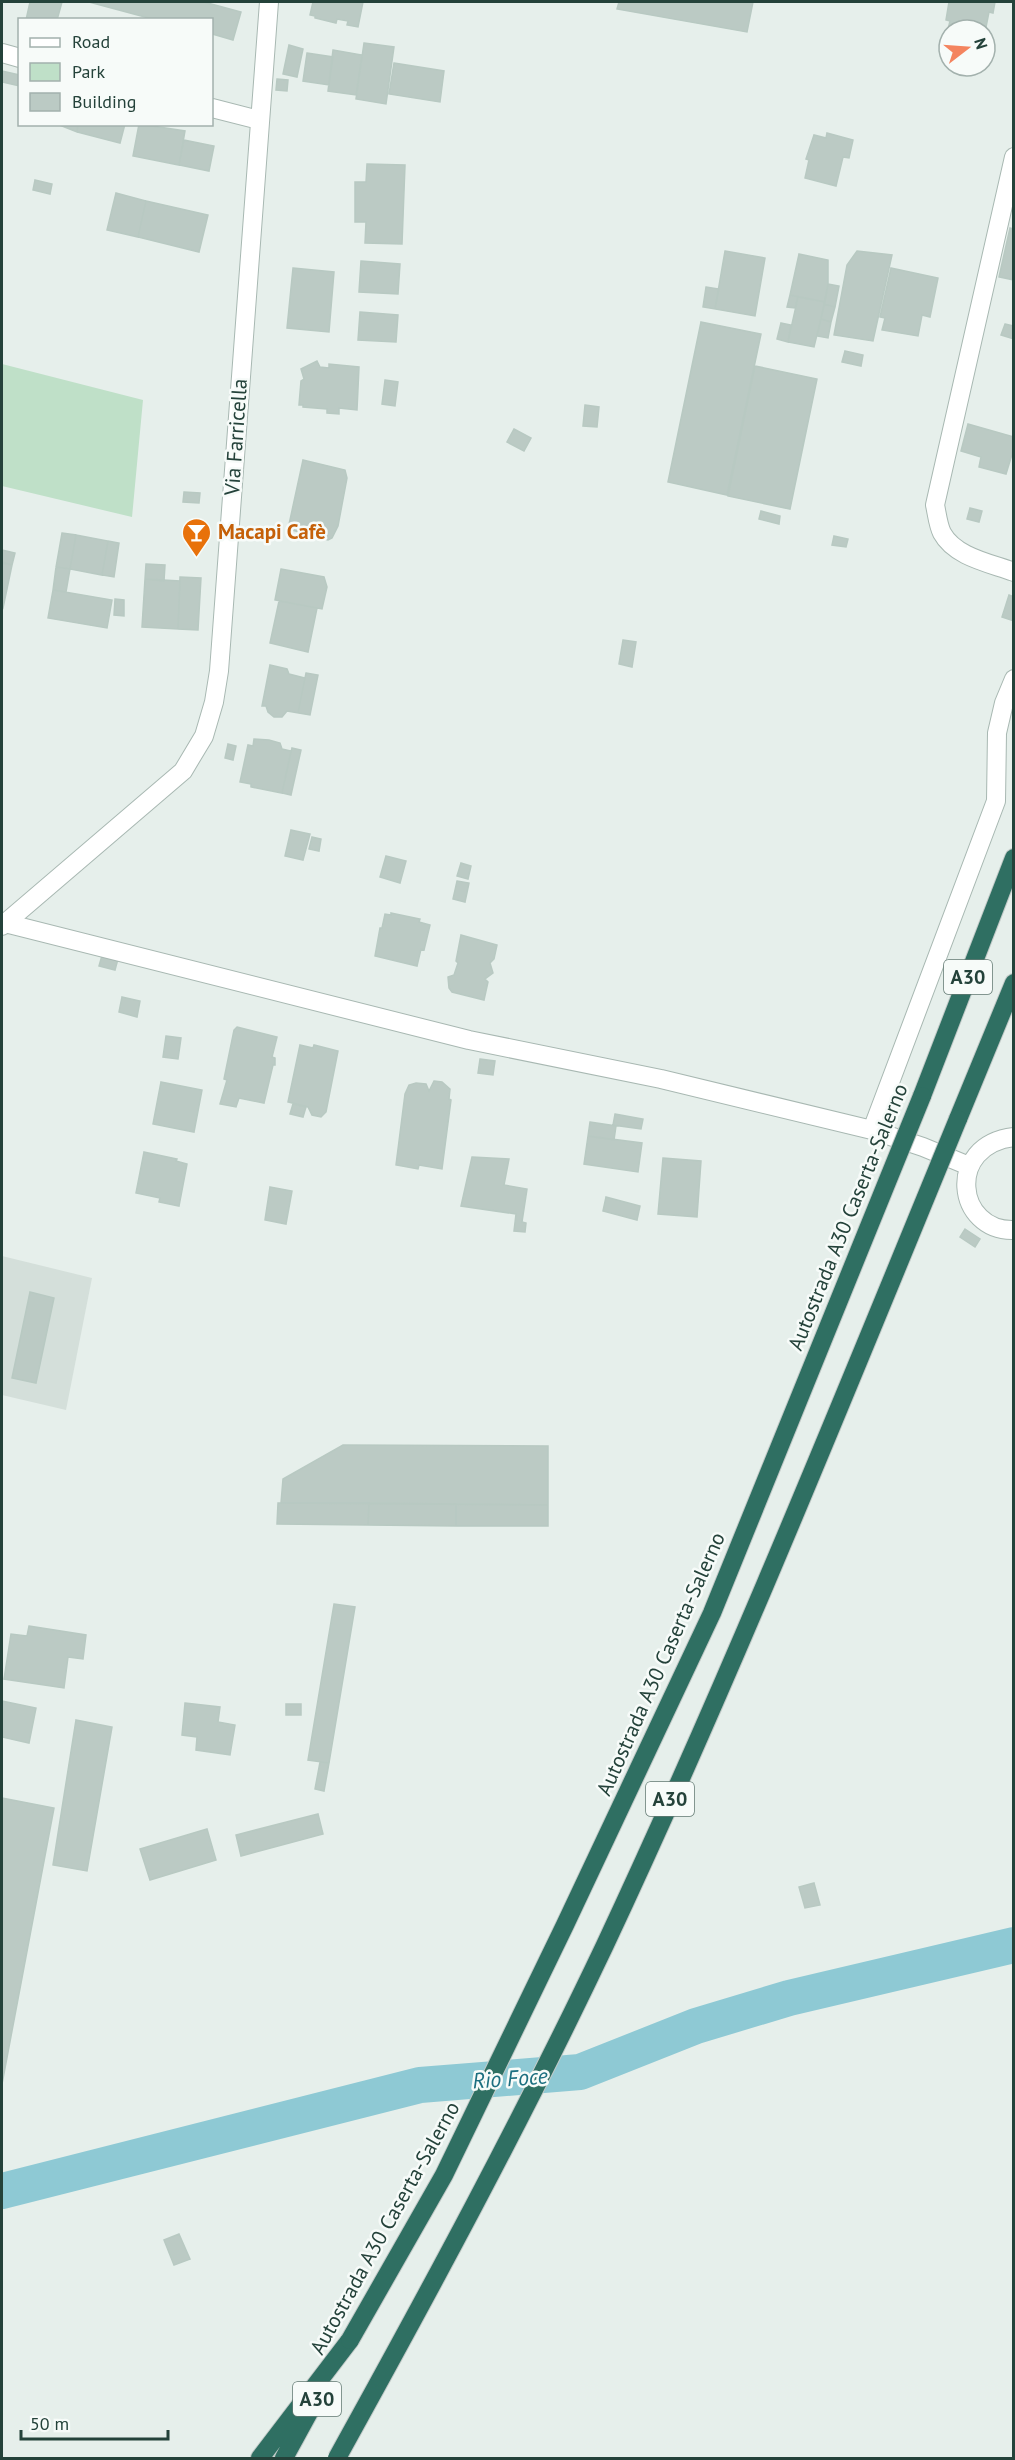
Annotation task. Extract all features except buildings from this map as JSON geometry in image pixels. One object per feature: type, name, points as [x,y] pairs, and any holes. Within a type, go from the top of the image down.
[{"type":"highway","name":"Autostrada A30 Caserta-Salerno","points":[[284,2458],[444,2175],[566,1925],[712,1613],[922,1096],[1014,858]]},
{"type":"highway","name":"A30","points":[[337,2458],[456,2244],[603,1948],[784,1543],[1014,983]]},
{"type":"highway","points":[[260,2458],[350,2340]]},
{"type":"street","name":"Via Farricella","points":[[3,924],[183,771],[204,736],[214,702],[219,671],[268,2]]},
{"type":"street","points":[[2,53],[18,57]]},
{"type":"street","points":[[213,108],[259,120]]},
{"type":"street","points":[[1014,157],[935,505],[942,532],[952,546],[968,556],[1014,572]]},
{"type":"street","points":[[873,1130],[996,801],[997,733],[1004,703],[1014,679]]},
{"type":"street","points":[[3,924],[469,1040],[661,1079],[873,1130],[923,1147],[969,1167]]},
{"type":"street","points":[[1014,1137],[999,1138],[985,1145],[974,1157],[969,1167],[966,1187],[970,1203],[978,1216],[991,1226],[1014,1230]]},
{"type":"shaded area","points":[[2,1256],[92,1278],[66,1410],[2,1395]]},
{"type":"green space","points":[[2,364],[143,400],[132,517],[2,486]]},
{"type":"waterway","name":"Rio Foce","points":[[2,2191],[420,2085],[580,2072],[696,2026],[789,1998],[1014,1945]]},
{"type":"place","name":"Macapi Cafè","points":[[197,558]]}]
